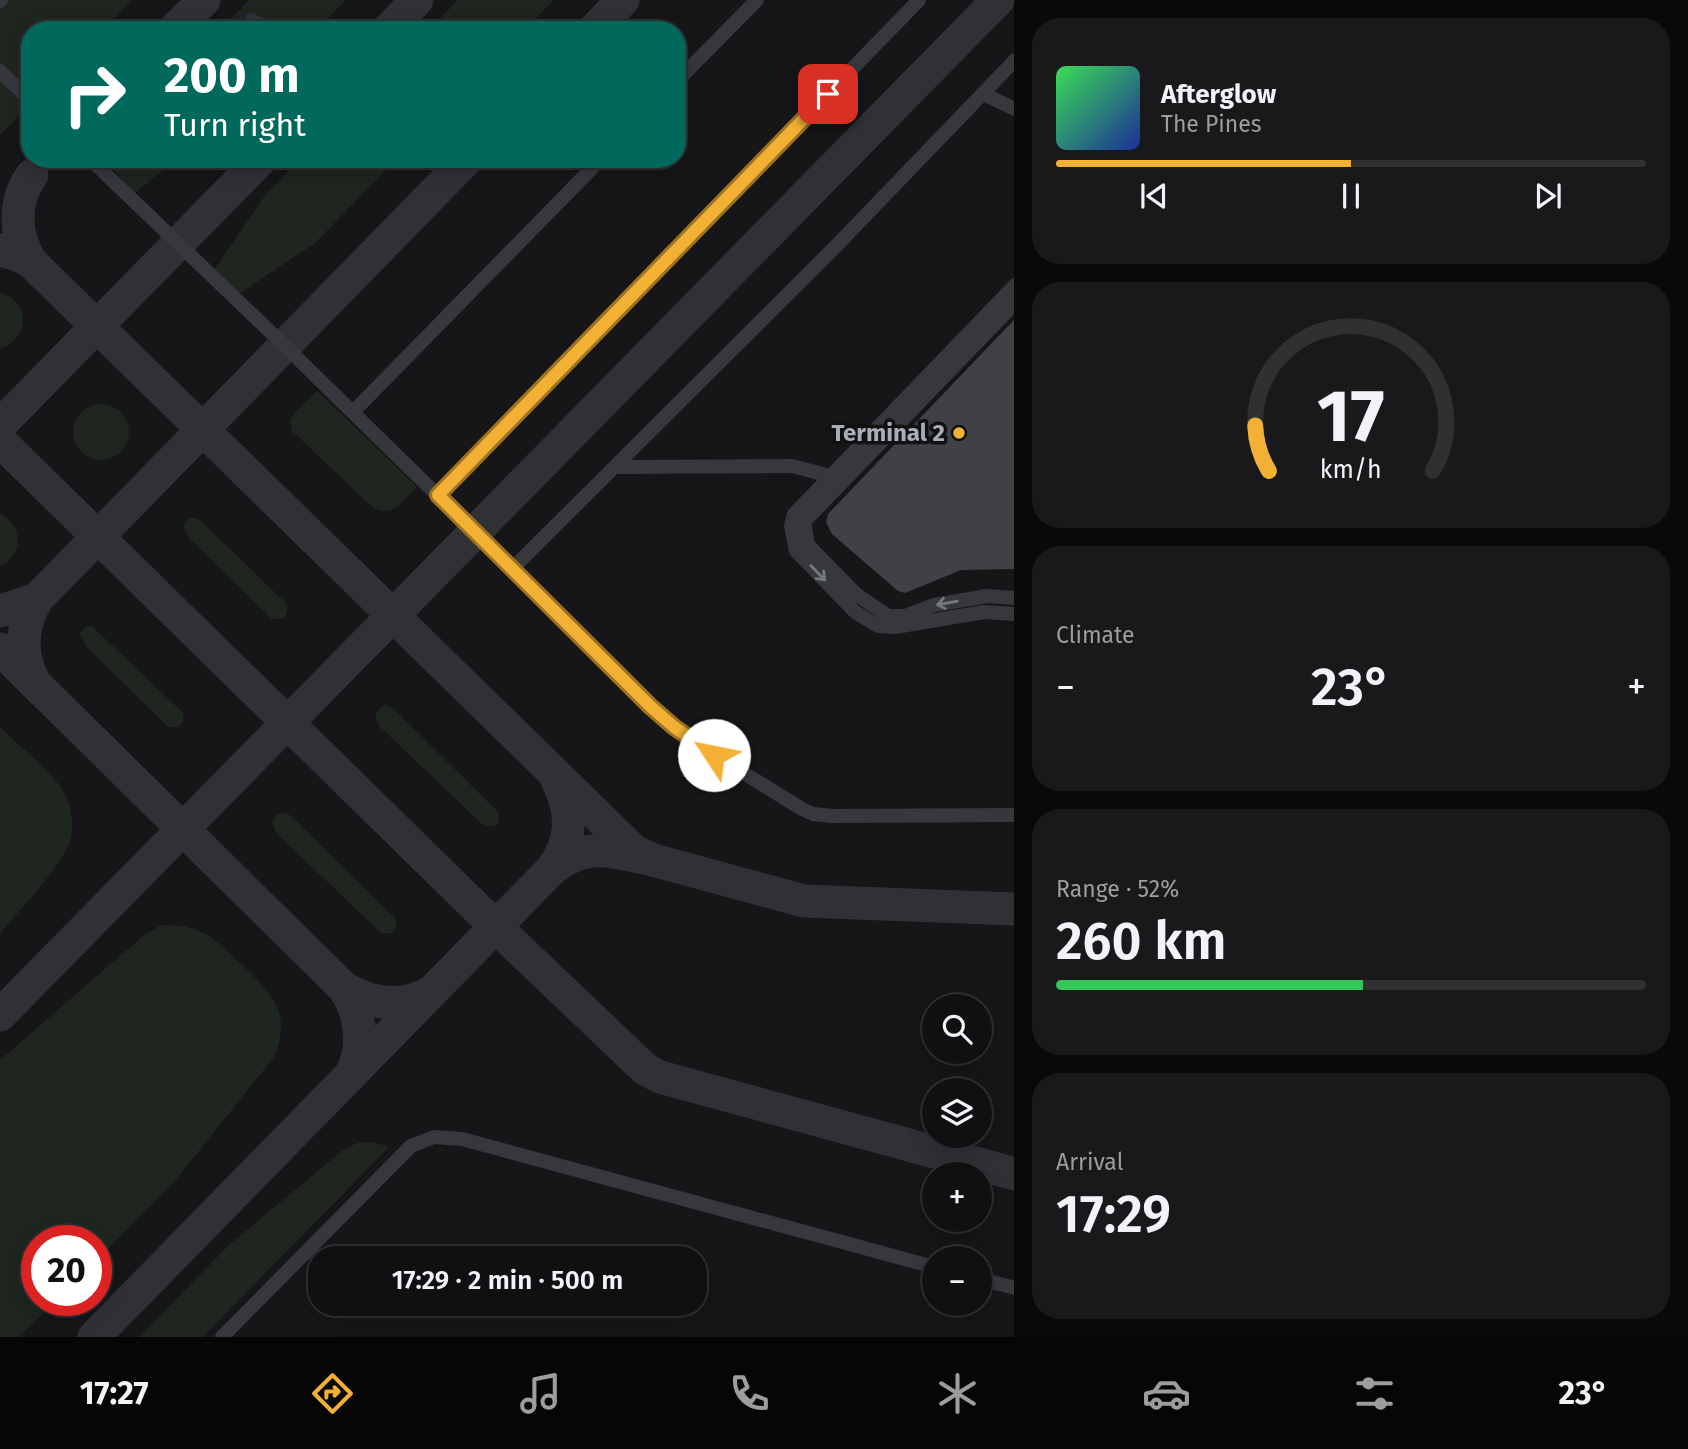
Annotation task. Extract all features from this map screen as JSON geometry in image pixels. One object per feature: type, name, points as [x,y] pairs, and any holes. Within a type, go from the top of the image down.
[{"type":"lane","points":[[686,72],[757,0]]},
{"type":"lane","points":[[438,495],[919,0]]},
{"type":"lane","points":[[511,570],[837,245],[1014,60]]},
{"type":"lane","points":[[0,71],[21,91]]},
{"type":"lane","points":[[983,94],[1014,109]]},
{"type":"lane","points":[[99,168],[438,495],[511,570],[674,727],[695,743],[813,814],[1014,816]]},
{"type":"lane","points":[[353,412],[592,168]]},
{"type":"lane","points":[[1014,285],[837,478],[804,522],[808,545],[856,594],[888,616],[905,616],[934,606],[987,596],[1014,598]]},
{"type":"lane","points":[[1014,303],[837,478],[793,514],[791,526],[796,551],[855,612],[878,626],[895,627],[984,612],[1014,614]]},
{"type":"lane","points":[[617,467],[792,466],[837,478]]},
{"type":"lane","points":[[222,1337],[411,1146],[434,1137],[462,1139],[922,1264]]},
{"type":"lane","points":[[992,1282],[1014,1288]]},
{"type":"shaded area","points":[[0,0],[132,0],[112,21],[21,21],[21,114],[0,135]]},
{"type":"shaded area","points":[[249,0],[346,0],[326,21],[229,21]]},
{"type":"shaded area","points":[[458,0],[554,0],[534,21],[438,21]]},
{"type":"shaded area","points":[[112,168],[166,168],[135,193]]},
{"type":"shaded area","points":[[292,168],[388,168],[315,243],[239,294],[214,270],[266,194]]},
{"type":"shaded area","points":[[0,293],[18,303],[23,320],[17,337],[0,349]]},
{"type":"shaded area","points":[[317,391],[417,487],[397,507],[386,511],[372,507],[292,431],[290,420]]},
{"type":"shaded area","points":[[95,404],[107,404],[117,408],[125,416],[129,432],[125,448],[117,456],[107,460],[95,460],[85,456],[77,448],[73,438],[73,426],[77,416],[85,408]]},
{"type":"shaded area","points":[[0,513],[13,525],[18,540],[14,554],[0,566]]},
{"type":"shaded area","points":[[189,518],[196,518],[203,523],[287,604],[287,613],[283,619],[272,619],[189,538],[183,526]]},
{"type":"shaded area","points":[[92,626],[183,713],[183,722],[179,727],[168,727],[86,646],[79,634],[85,627]]},
{"type":"shaded area","points":[[386,705],[393,708],[498,812],[499,821],[495,826],[484,826],[379,726],[375,714]]},
{"type":"shaded area","points":[[0,727],[58,783],[69,804],[72,825],[69,844],[56,866],[0,934]]},
{"type":"shaded area","points":[[283,812],[290,815],[396,919],[396,928],[392,933],[381,933],[276,833],[272,821]]},
{"type":"shaded area","points":[[161,925],[175,925],[197,930],[222,946],[261,984],[276,1004],[281,1028],[274,1057],[174,1182],[112,1245],[112,1225],[21,1225],[21,1316],[41,1316],[18,1337],[0,1337],[0,1060],[143,936]]},
{"type":"shaded area","points":[[373,1142],[389,1147],[203,1337],[139,1337],[230,1244],[342,1151],[357,1143]]},
{"type":"building","name":"Terminal 2","points":[[1014,320],[1014,569],[961,570],[905,593],[898,591],[832,534],[826,522],[828,514]]},
{"type":"waterway","points":[[251,19],[255,21]]},
{"type":"taxiway","points":[[183,21],[204,0]]},
{"type":"taxiway","points":[[397,21],[417,0]]},
{"type":"taxiway","points":[[603,21],[623,0]]},
{"type":"taxiway","points":[[0,1015],[998,0]]},
{"type":"taxiway","points":[[0,425],[252,168]]},
{"type":"taxiway","points":[[37,599],[458,168]]},
{"type":"taxiway","points":[[0,250],[31,262],[21,240],[18,218],[21,196],[32,175]]},
{"type":"taxiway","points":[[31,262],[634,851],[653,860],[804,901],[1014,909]]},
{"type":"taxiway","points":[[0,441],[496,927],[645,1069],[660,1077],[1014,1174]]},
{"type":"taxiway","points":[[0,611],[37,599],[28,619],[24,640],[26,660],[34,681]]},
{"type":"taxiway","points":[[0,649],[344,988]]},
{"type":"taxiway","points":[[94,1337],[552,869],[564,847],[568,826],[566,803],[557,780]]},
{"type":"taxiway","points":[[552,869],[574,855],[585,852],[618,852],[643,858]]},
{"type":"taxiway","points":[[350,1076],[360,1042],[358,1020],[344,988],[366,998],[388,1003],[411,1001],[433,991]]},
{"type":"place","name":"Terminal 2","points":[[959,433]]},
{"type":"route","points":[[714,755],[650,706],[438,495],[828,94]]}]
